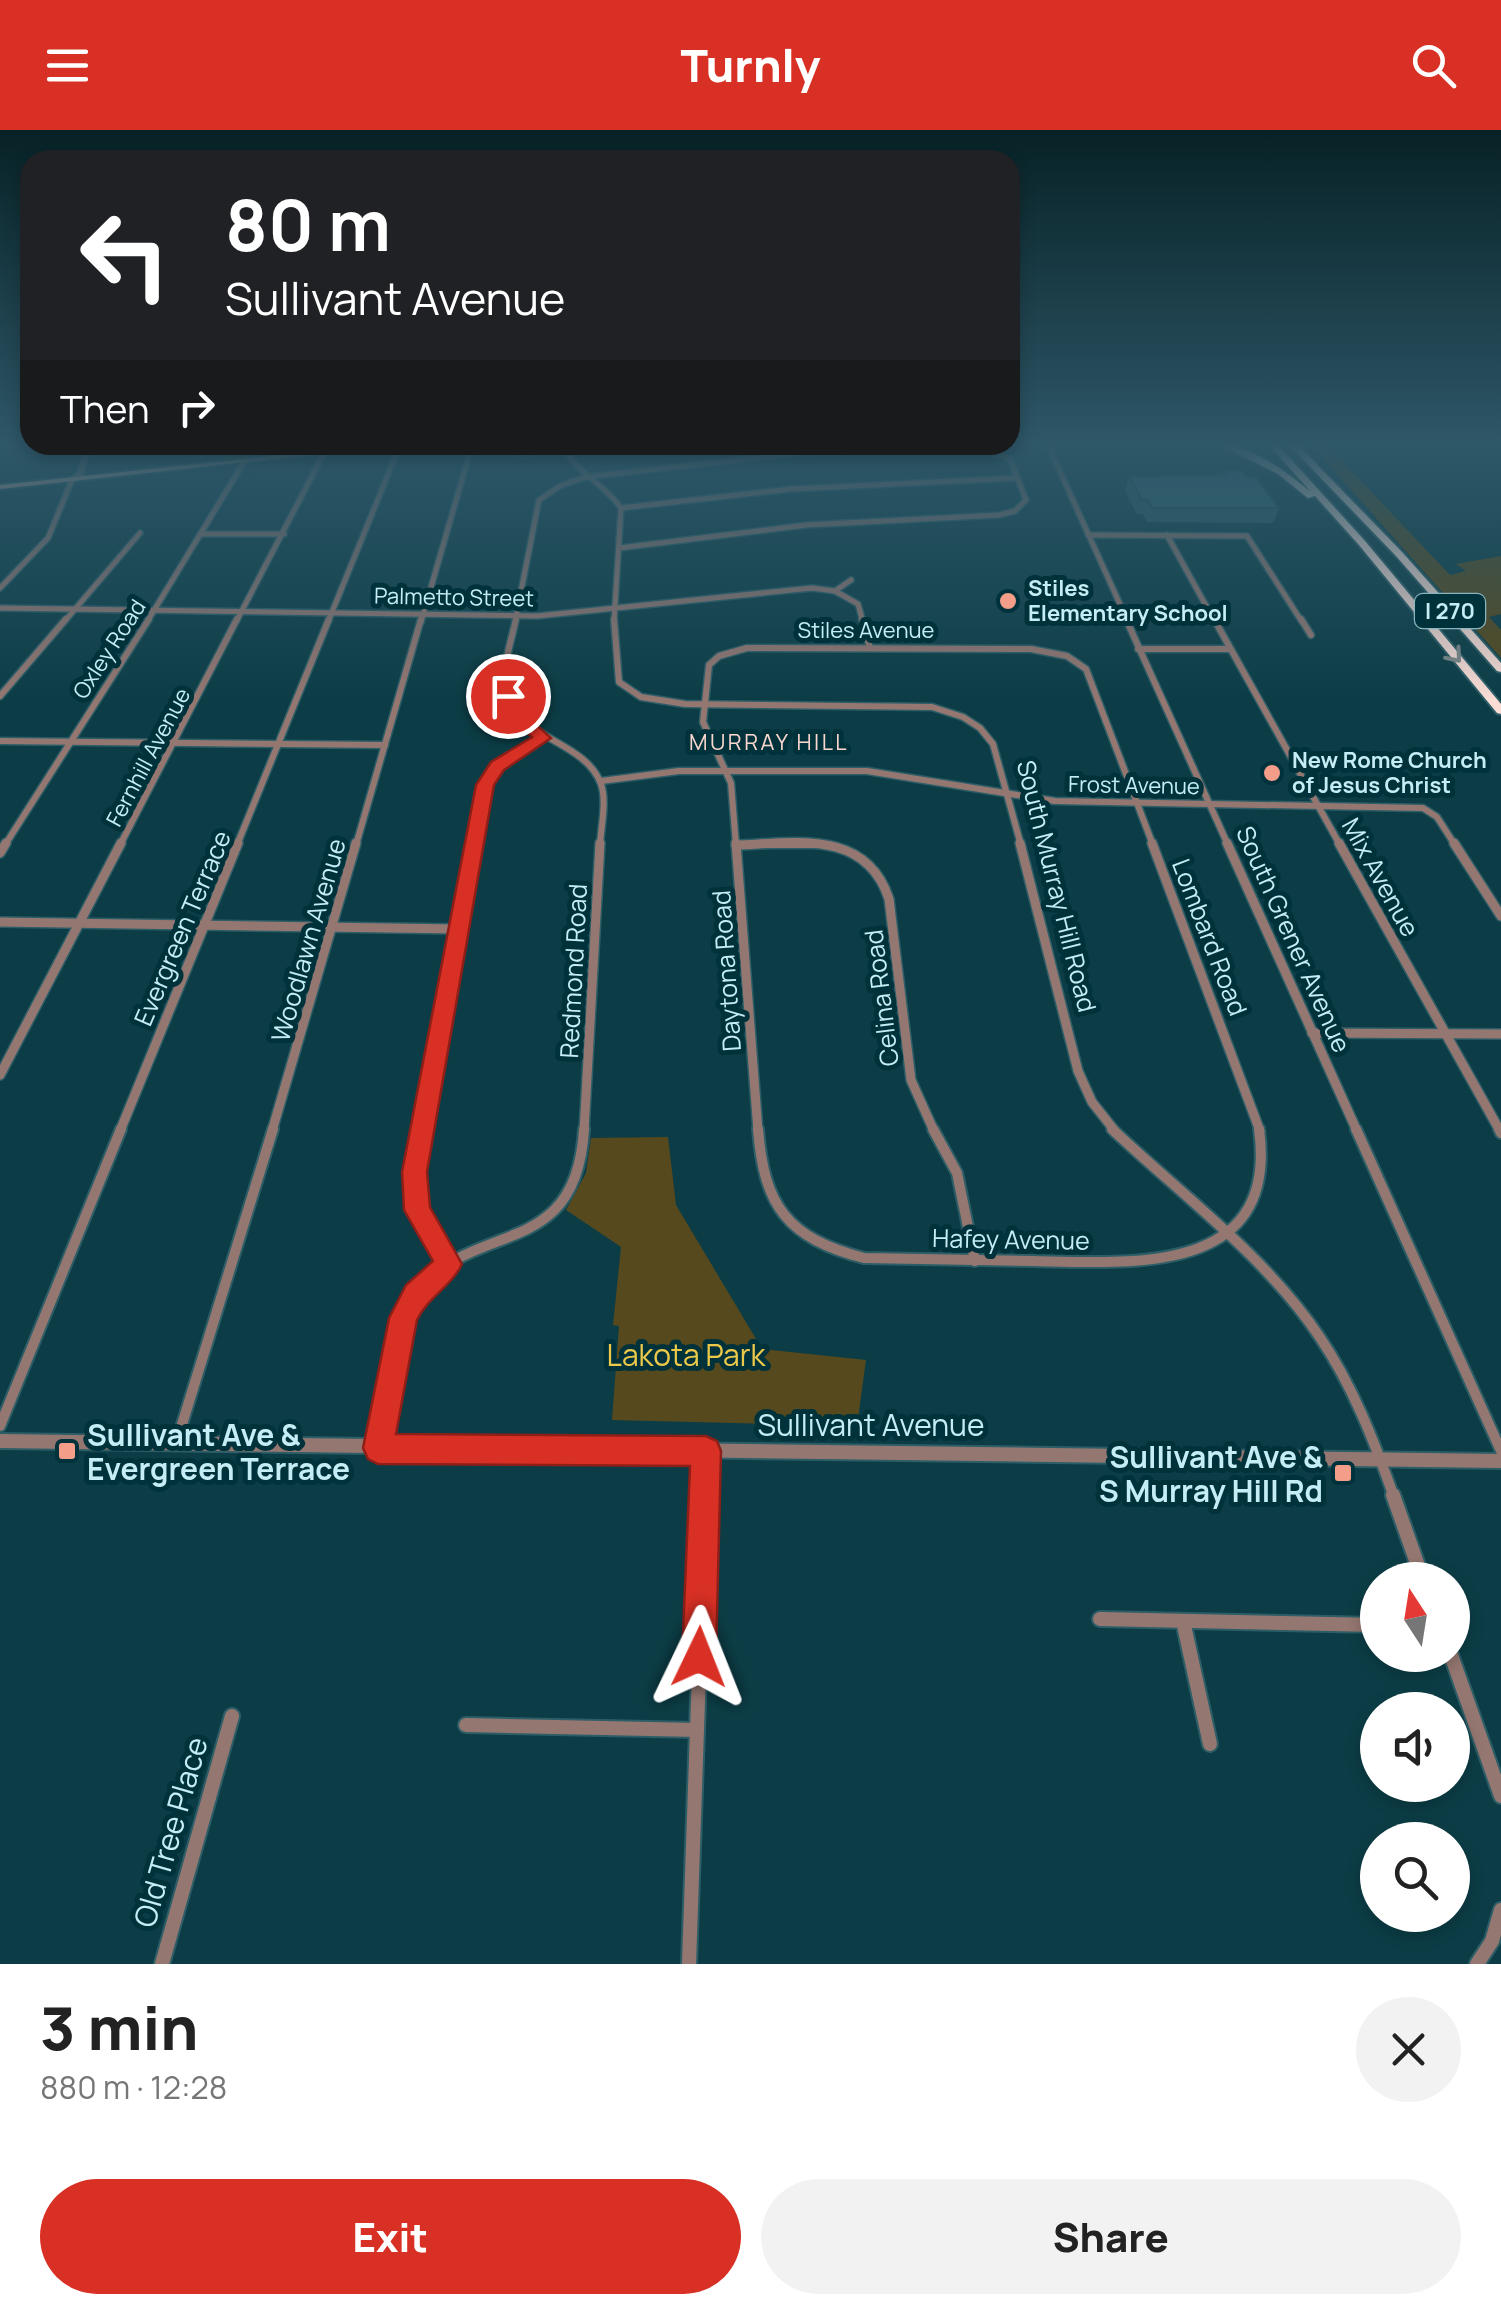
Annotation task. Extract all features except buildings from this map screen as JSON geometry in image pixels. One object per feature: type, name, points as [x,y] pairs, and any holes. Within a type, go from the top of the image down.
[{"type":"highway","points":[[1343,531],[1414,605]]},
{"type":"highway","name":"I 270","points":[[1348,531],[1501,711]]},
{"type":"highway","name":"I 270","points":[[1376,531],[1501,669]]},
{"type":"highway","points":[[1379,531],[1399,554]]},
{"type":"street","points":[[0,588],[52,531]]},
{"type":"street","name":"Oxley Road","points":[[0,854],[205,531]]},
{"type":"street","name":"Fernhill Avenue","points":[[0,1075],[286,531]]},
{"type":"street","name":"Evergreen Terrace","points":[[0,1426],[366,531]]},
{"type":"street","name":"Woodlawn Avenue","points":[[176,1444],[447,531]]},
{"type":"street","points":[[531,531],[505,668],[506,689],[517,714],[543,738],[582,758],[602,781]]},
{"type":"street","name":"South Murray Hill Road","points":[[620,531],[612,666],[622,685],[656,701],[918,706],[945,710],[969,720],[988,736],[996,748],[1083,1086],[1112,1129],[1294,1304],[1319,1336],[1345,1380],[1415,1562]]},
{"type":"street","points":[[620,548],[756,531]]},
{"type":"street","name":"South Grener Avenue","points":[[1086,531],[1501,1451]]},
{"type":"street","points":[[0,696],[140,533]]},
{"type":"street","points":[[203,534],[284,534]]},
{"type":"street","points":[[1088,535],[1247,536],[1311,634]]},
{"type":"street","name":"Mix Avenue","points":[[1166,536],[1501,1133]]},
{"type":"street","points":[[851,580],[836,591],[858,604],[870,648]]},
{"type":"street","name":"Palmetto Street","points":[[0,608],[515,616],[802,588],[836,591]]},
{"type":"street","name":"Stiles Avenue","points":[[703,704],[709,665],[727,653],[758,648],[1031,649],[1067,656]]},
{"type":"street","points":[[1138,649],[1230,649]]},
{"type":"street","name":"Lombard Road","points":[[1067,656],[1086,669],[1092,681],[1261,1131],[1265,1164],[1260,1186],[1247,1212],[1224,1236]]},
{"type":"street","name":"Daytona Road","points":[[703,704],[705,732],[728,770],[761,1170],[773,1202],[797,1230]]},
{"type":"street","points":[[449,1264],[417,1210],[414,1172],[485,785],[498,766],[543,738]]},
{"type":"street","points":[[0,741],[385,745]]},
{"type":"street","name":"Frost Avenue","points":[[602,781],[658,772],[888,772],[1008,795],[1138,804],[1318,804],[1428,809],[1501,916]]},
{"type":"street","name":"Redmond Road","points":[[378,1448],[403,1318],[415,1294],[449,1264],[542,1225],[569,1196],[580,1172],[602,781]]},
{"type":"street","name":"Celina Road","points":[[736,845],[840,848],[863,856],[882,874],[890,899],[910,1080],[957,1172],[976,1261]]},
{"type":"street","points":[[0,922],[458,929]]},
{"type":"street","points":[[1312,1033],[1501,1034]]},
{"type":"street","name":"Hafey Avenue","points":[[797,1230],[828,1248],[864,1258],[976,1261],[1164,1261],[1211,1245],[1224,1236]]},
{"type":"street","name":"Sullivant Avenue","points":[[0,1440],[1501,1461]]},
{"type":"street","points":[[689,1964],[706,1451]]},
{"type":"street","points":[[1100,1619],[1360,1625]]},
{"type":"street","points":[[1183,1621],[1210,1744]]},
{"type":"street","points":[[1457,1672],[1501,1796]]},
{"type":"street","name":"Old Tree Place","points":[[162,1964],[232,1716]]},
{"type":"street","points":[[466,1725],[696,1730]]},
{"type":"street","points":[[1477,1964],[1496,1946],[1501,1910]]},
{"type":"green space","points":[[1387,531],[1408,531],[1450,575],[1466,571],[1456,564],[1501,556],[1501,614],[1489,617],[1501,630],[1501,658]]},
{"type":"green space","name":"Lakota Park","points":[[668,1137],[676,1205],[762,1349],[866,1360],[857,1426],[612,1420],[619,1326],[613,1325],[621,1247],[566,1210],[586,1173],[591,1138]]},
{"type":"place","name":"Stiles Elementary School","points":[[1008,601]]},
{"type":"place","name":"New Rome Church of Jesus Christ","points":[[1272,773]]},
{"type":"place","name":"Sullivant Ave & Evergreen Terrace","points":[[67,1451]]},
{"type":"place","name":"Sullivant Ave & S Murray Hill Rd","points":[[1343,1473]]},
{"type":"district","name":"MURRAY HILL","points":[[769,742]]},
{"type":"route","points":[[508,696],[521,719],[543,738],[518,750],[498,766],[485,785],[414,1172],[417,1210],[449,1264],[424,1283],[406,1309],[378,1448],[706,1451],[699,1657]]}]
